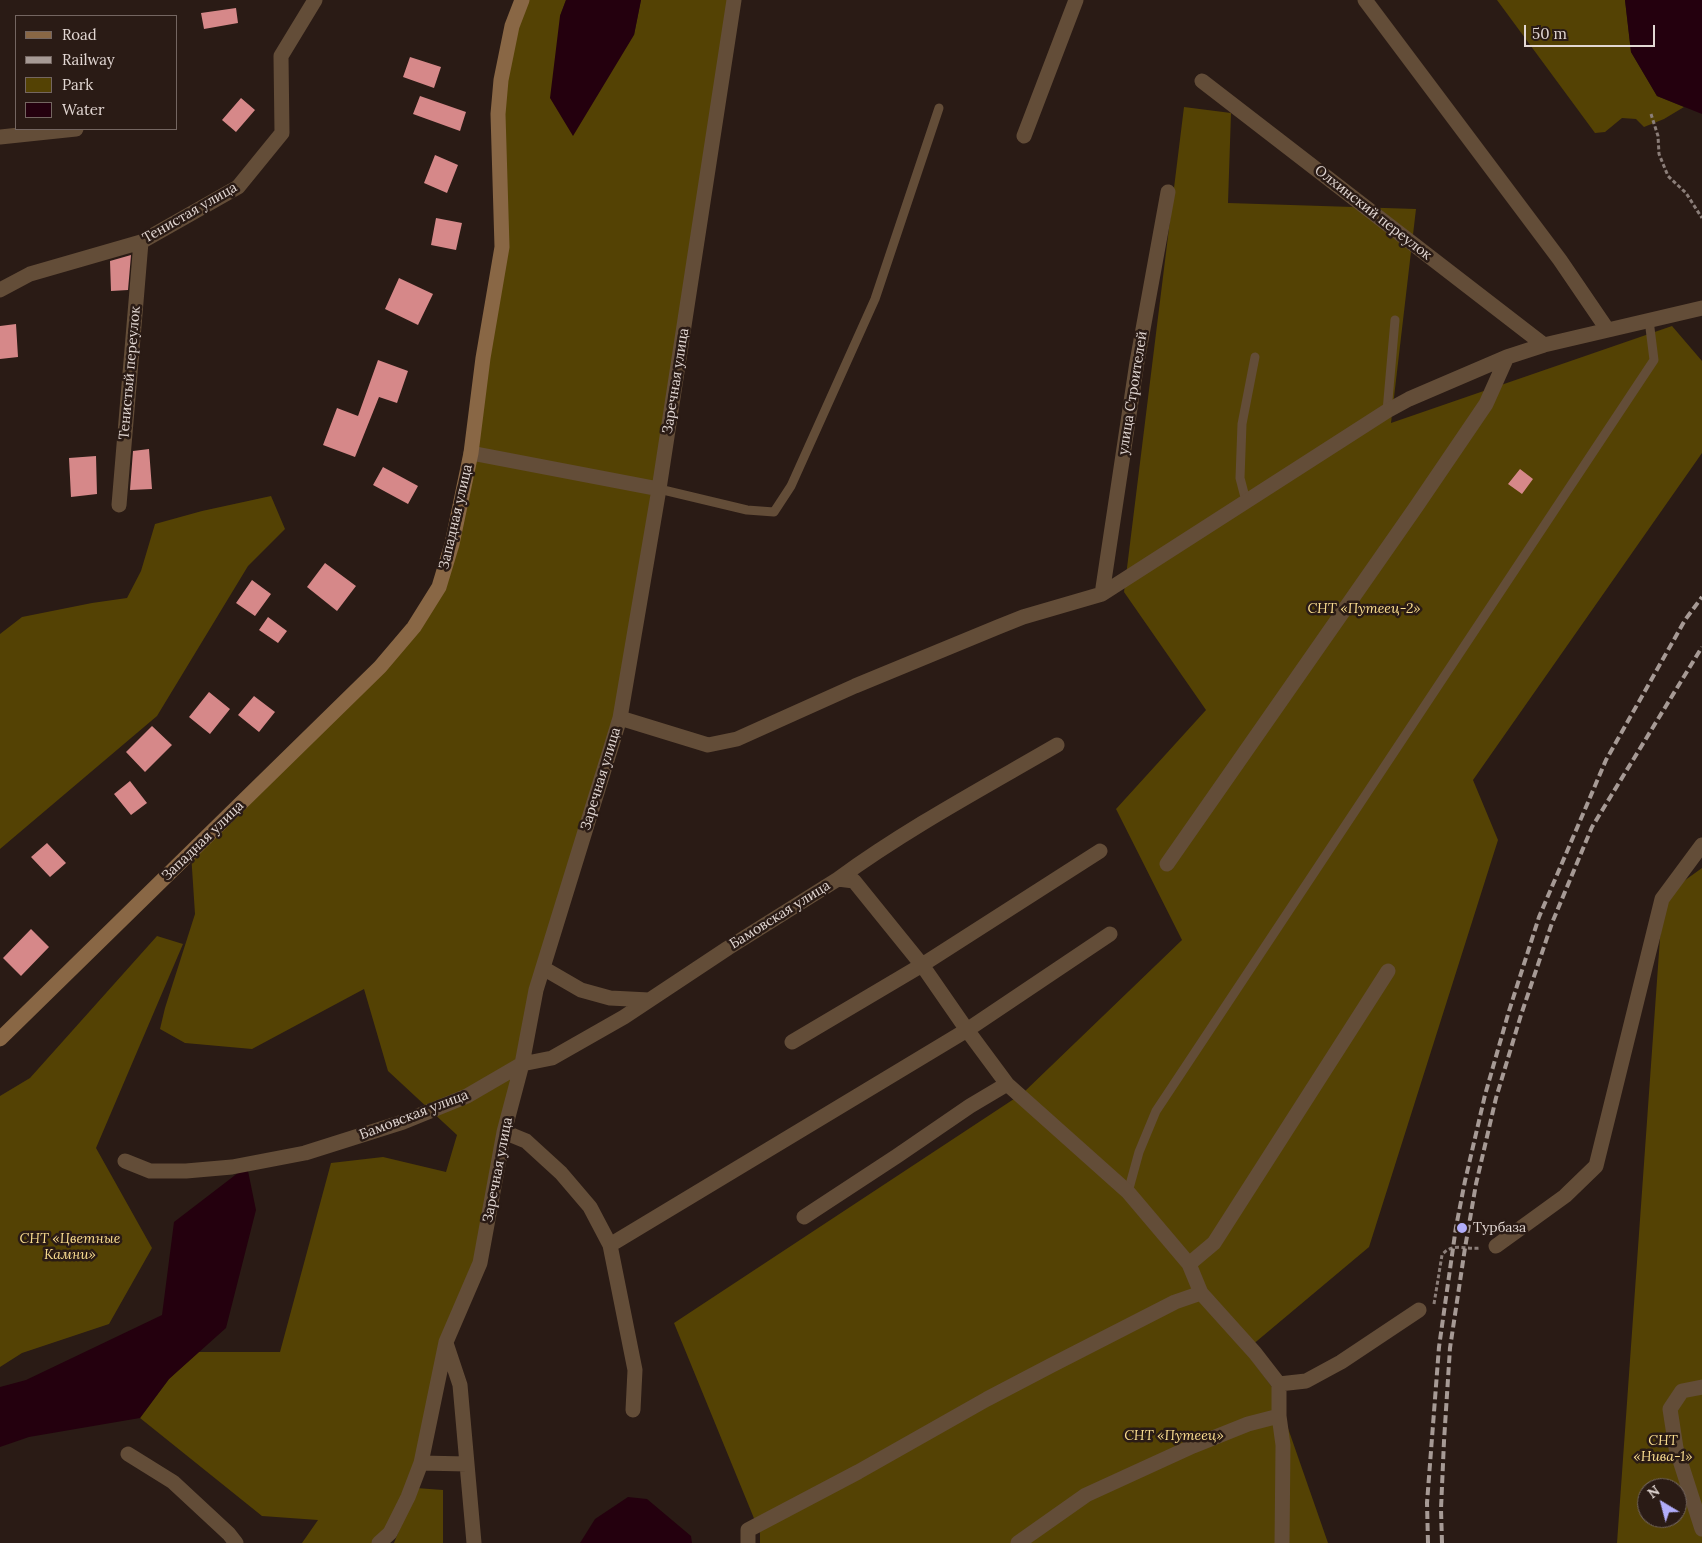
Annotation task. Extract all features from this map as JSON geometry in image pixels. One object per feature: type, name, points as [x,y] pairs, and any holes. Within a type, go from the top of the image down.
[{"type":"main road","name":"Западная улица","points":[[0,1039],[380,667],[414,627],[439,587],[452,544],[472,453],[482,358],[502,247],[498,114],[501,80],[512,26],[522,0]]},
{"type":"street","name":"Тенистая улица","points":[[0,290],[30,274],[141,242],[238,187],[282,133],[281,56],[315,0]]},
{"type":"street","name":"Заречная улица","points":[[378,1543],[390,1533],[408,1497],[420,1463],[446,1342],[480,1263],[504,1132],[522,1064],[536,990],[620,718],[659,489],[734,0]]},
{"type":"street","points":[[1024,136],[1076,0]]},
{"type":"street","points":[[1365,0],[1560,260],[1607,329]]},
{"type":"street","name":"Олхинский переулок","points":[[1202,81],[1544,345]]},
{"type":"street","points":[[0,137],[66,130]]},
{"type":"street","name":"улица Строителей","points":[[1102,594],[1137,362],[1168,192]]},
{"type":"street","name":"Тенистый переулок","points":[[119,505],[141,242]]},
{"type":"street","points":[[620,718],[708,746],[737,740],[855,686],[998,626],[1102,594],[1387,411],[1409,399],[1507,357],[1544,345],[1702,308]]},
{"type":"street","points":[[1167,864],[1486,404],[1507,357]]},
{"type":"street","points":[[472,453],[659,489]]},
{"type":"street","points":[[838,878],[937,814],[1058,746]]},
{"type":"street","points":[[1496,1246],[1565,1196],[1596,1166],[1662,899],[1702,845]]},
{"type":"street","points":[[792,1042],[922,965],[1100,851]]},
{"type":"street","name":"Бамовская улица","points":[[125,1161],[150,1171],[186,1171],[232,1167],[305,1153],[404,1122],[458,1100],[522,1064],[552,1058],[649,1000],[838,878],[854,881],[922,965],[966,1030],[1007,1084],[1128,1192],[1189,1264],[1201,1293],[1255,1353],[1279,1384]]},
{"type":"street","points":[[610,1245],[966,1030],[1110,934]]},
{"type":"street","points":[[542,968],[581,990],[610,998],[649,1000]]},
{"type":"street","points":[[1189,1264],[1214,1242],[1388,971]]},
{"type":"street","points":[[804,1216],[898,1156],[970,1106],[1007,1084]]},
{"type":"street","points":[[504,1132],[526,1141],[561,1173],[590,1207],[610,1245],[635,1370],[633,1410]]},
{"type":"street","points":[[748,1543],[748,1530],[858,1472],[1034,1374],[1175,1302],[1201,1293]]},
{"type":"street","points":[[1282,1543],[1283,1445],[1279,1416],[1279,1384],[1306,1381],[1341,1362],[1418,1310]]},
{"type":"street","points":[[446,1342],[460,1385],[474,1543]]},
{"type":"street","points":[[1702,1387],[1682,1391],[1670,1409],[1676,1448],[1702,1529]]},
{"type":"street","points":[[1018,1543],[1086,1495],[1193,1446],[1248,1424],[1279,1416]]},
{"type":"street","points":[[128,1454],[174,1482],[229,1534],[236,1543]]},
{"type":"street","points":[[420,1463],[467,1464]]},
{"type":"lane","points":[[659,489],[747,510],[774,512],[791,486],[875,299],[939,108]]},
{"type":"lane","points":[[1387,411],[1395,320]]},
{"type":"lane","points":[[1128,1192],[1139,1152],[1156,1111],[1654,360],[1649,320]]},
{"type":"lane","points":[[1246,501],[1240,478],[1242,424],[1255,357]]},
{"type":"path","points":[[1650,114],[1658,136],[1659,154],[1668,176],[1686,193],[1702,218]]},
{"type":"path","points":[[1418,1310],[1434,1306],[1442,1256],[1446,1251],[1453,1247],[1477,1249],[1496,1246]]},
{"type":"green space","points":[[522,0],[566,0],[560,16],[634,35],[641,0],[734,0],[620,718],[543,968],[480,1263],[446,1342],[421,1463],[379,1543],[302,1543],[318,1520],[262,1516],[140,1418],[169,1379],[198,1352],[280,1352],[331,1163],[383,1157],[446,1172],[457,1135],[388,1071],[364,989],[252,1049],[185,1043],[160,1029],[195,914],[191,853],[380,667],[439,587],[495,283],[498,114]]},
{"type":"green space","points":[[1497,0],[1625,0],[1631,52],[1657,96],[1684,107],[1664,119],[1644,127],[1636,119],[1622,118],[1605,132],[1595,133]]},
{"type":"green space","name":"СНТ «Путеец-2»","points":[[1184,107],[1231,113],[1228,203],[1416,209],[1391,423],[1672,326],[1702,361],[1702,453],[1473,780],[1498,840],[1369,1247],[1245,1351],[1275,1391],[1328,1543],[760,1543],[760,1533],[674,1323],[1023,1093],[1182,940],[1116,809],[1206,710],[1124,592]]},
{"type":"green space","points":[[271,496],[285,529],[248,566],[157,716],[0,849],[0,634],[22,617],[127,598],[141,571],[155,524],[202,511]]},
{"type":"green space","name":"СНТ «Нива-1»","points":[[1702,868],[1702,1543],[1617,1543],[1663,896]]},
{"type":"green space","name":"СНТ «Цветные Камни»","points":[[157,936],[183,944],[96,1148],[152,1248],[109,1324],[22,1353],[0,1367],[0,1096],[30,1078]]},
{"type":"green space","points":[[416,1488],[443,1490],[443,1543],[394,1543]]},
{"type":"water","points":[[566,0],[641,0],[634,35],[573,136],[550,98],[560,16]]},
{"type":"water","points":[[1625,0],[1702,0],[1702,114],[1657,96],[1631,52]]},
{"type":"water","points":[[247,1166],[256,1210],[226,1328],[169,1379],[140,1418],[29,1437],[0,1447],[0,1387],[26,1380],[162,1315],[174,1222]]},
{"type":"water","points":[[628,1497],[647,1499],[691,1536],[692,1543],[580,1543],[595,1519]]},
{"type":"building","points":[[236,8],[238,23],[204,29],[201,13]]},
{"type":"building","points":[[410,57],[441,67],[434,88],[403,77]]},
{"type":"building","points":[[420,96],[466,112],[460,131],[413,114]]},
{"type":"building","points":[[241,98],[255,110],[236,132],[222,120]]},
{"type":"building","points":[[435,155],[458,165],[447,193],[424,183]]},
{"type":"building","points":[[436,218],[462,223],[456,250],[431,245]]},
{"type":"building","points":[[131,255],[128,290],[111,291],[110,261]]},
{"type":"building","points":[[399,278],[433,294],[418,325],[385,309]]},
{"type":"building","points":[[16,324],[18,357],[0,359],[0,326]]},
{"type":"building","points":[[378,360],[408,371],[397,403],[379,397],[355,457],[323,445],[337,408],[358,416]]},
{"type":"building","points":[[149,449],[152,489],[130,490],[133,451]]},
{"type":"building","points":[[96,456],[97,494],[71,497],[69,458]]},
{"type":"building","points":[[383,467],[418,486],[408,504],[373,485]]},
{"type":"building","points":[[1520,469],[1533,479],[1522,494],[1508,484]]},
{"type":"building","points":[[325,563],[356,586],[337,611],[307,587]]},
{"type":"building","points":[[252,580],[271,594],[255,616],[236,603]]},
{"type":"building","points":[[268,617],[287,631],[278,643],[259,630]]},
{"type":"building","points":[[209,692],[230,709],[210,734],[189,717]]},
{"type":"building","points":[[254,696],[275,712],[259,732],[238,715]]},
{"type":"building","points":[[152,726],[172,745],[145,772],[126,752]]},
{"type":"building","points":[[130,781],[147,803],[131,815],[114,794]]},
{"type":"building","points":[[47,843],[66,863],[50,877],[31,857]]},
{"type":"building","points":[[31,929],[49,947],[21,976],[3,958]]},
{"type":"railway","points":[[1428,1543],[1427,1503],[1439,1347],[1456,1227],[1485,1095],[1509,1011],[1539,917],[1606,760],[1685,620],[1702,597]]},
{"type":"railway","points":[[1442,1543],[1441,1509],[1450,1348],[1476,1184],[1496,1098],[1552,923],[1592,827],[1702,647]]},
{"type":"place","name":"Турбаза","points":[[1462,1228]]},
{"type":"park label","name":"СНТ «Путеец»","points":[[1174,1436]]}]
